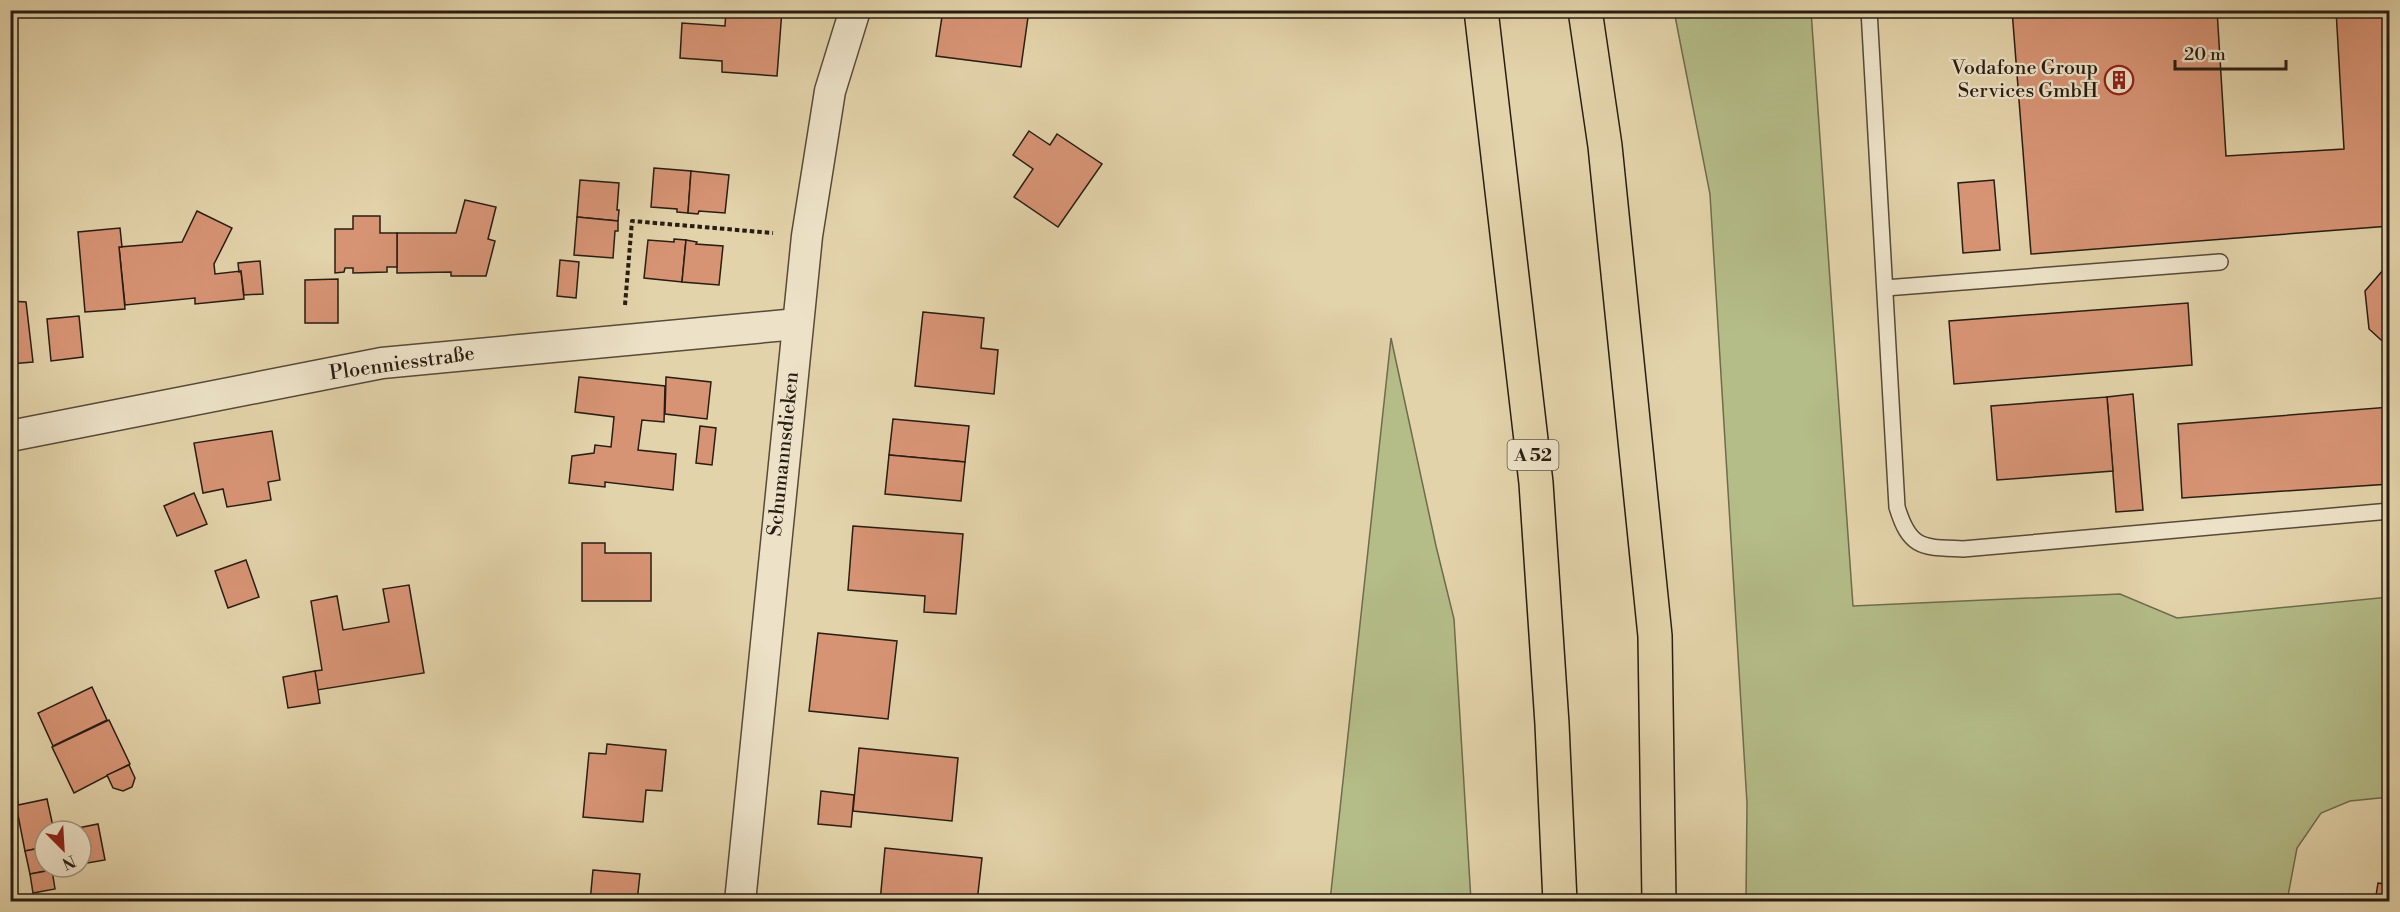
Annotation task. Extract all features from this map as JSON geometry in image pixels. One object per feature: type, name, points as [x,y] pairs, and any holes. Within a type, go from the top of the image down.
[{"type":"highway","name":"A 52","points":[[1482,10],[1536,483],[1552,724],[1560,902]]},
{"type":"highway","points":[[1585,10],[1605,146],[1655,636],[1659,902]]},
{"type":"street","name":"Schumannsdieken","points":[[740,902],[807,236],[830,91],[855,10]]},
{"type":"street","name":"Ploenniesstraße","points":[[10,436],[382,363],[797,324]]},
{"type":"lane","points":[[1869,10],[1897,507],[1904,530],[1924,547],[1964,549],[2390,511]]},
{"type":"lane","points":[[1885,288],[2220,262]]},
{"type":"path","points":[[621,340],[632,221],[807,236]]},
{"type":"green space","points":[[1674,11],[1811,11],[1853,606],[2120,594],[2177,618],[2389,597],[2389,797],[2350,801],[2321,813],[2297,848],[2287,901],[1746,901],[1747,803],[1710,194]]},
{"type":"green space","points":[[1391,338],[1454,619],[1471,901],[1330,901]]},
{"type":"building","points":[[726,10],[782,10],[777,76],[722,72],[722,61],[680,58],[682,23],[725,26]]},
{"type":"building","points":[[943,10],[1029,10],[1021,67],[936,56]]},
{"type":"building","name":"Vodafone Group Services GmbH","points":[[2012,10],[2217,10],[2226,156],[2344,149],[2336,10],[2390,10],[2390,226],[2031,254]]},
{"type":"building","points":[[1029,131],[1050,145],[1057,134],[1102,164],[1058,227],[1014,197],[1033,169],[1013,155]]},
{"type":"building","points":[[654,168],[691,171],[688,213],[677,212],[677,209],[651,207]]},
{"type":"building","points":[[691,171],[729,175],[725,213],[699,211],[698,214],[688,213]]},
{"type":"building","points":[[580,180],[619,183],[618,221],[577,217]]},
{"type":"building","points":[[1994,180],[2000,250],[1963,253],[1958,183]]},
{"type":"building","points":[[465,200],[496,207],[488,239],[495,241],[486,276],[451,276],[451,272],[397,273],[397,233],[456,233]]},
{"type":"building","points":[[197,211],[232,228],[214,264],[215,274],[241,271],[244,299],[195,304],[195,298],[125,305],[119,247],[182,242]]},
{"type":"building","points":[[353,216],[380,216],[380,233],[397,233],[397,267],[387,267],[387,272],[353,273],[353,268],[345,268],[344,272],[335,273],[335,229],[353,229]]},
{"type":"building","points":[[577,217],[618,221],[613,258],[574,255]]},
{"type":"building","points":[[120,228],[122,247],[119,247],[125,309],[85,312],[78,232]]},
{"type":"building","points":[[674,239],[686,240],[682,282],[644,278],[648,240],[674,242]]},
{"type":"building","points":[[686,240],[697,242],[696,244],[723,246],[719,285],[682,282]]},
{"type":"building","points":[[560,260],[579,262],[576,298],[557,296]]},
{"type":"building","points":[[260,261],[263,294],[244,295],[238,263]]},
{"type":"building","points":[[2390,262],[2390,348],[2369,329],[2365,291]]},
{"type":"building","points":[[338,279],[338,323],[305,323],[305,280]]},
{"type":"building","points":[[10,301],[26,302],[33,362],[10,364]]},
{"type":"building","points":[[2188,303],[2192,365],[1954,384],[1949,321]]},
{"type":"building","points":[[923,312],[984,318],[981,348],[998,350],[994,394],[915,386]]},
{"type":"building","points":[[79,316],[83,357],[51,361],[47,319]]},
{"type":"building","points":[[579,377],[665,386],[664,422],[642,420],[638,450],[676,454],[673,490],[605,482],[605,487],[569,483],[572,456],[594,453],[595,445],[611,447],[614,417],[575,412]]},
{"type":"building","points":[[666,377],[711,382],[707,419],[665,414]]},
{"type":"building","points":[[2133,394],[2143,510],[2116,512],[2107,397]]},
{"type":"building","points":[[2107,397],[2113,471],[1997,480],[1991,406]]},
{"type":"building","points":[[2390,407],[2390,484],[2182,498],[2178,424]]},
{"type":"building","points":[[893,419],[969,426],[965,462],[889,455]]},
{"type":"building","points":[[700,426],[716,428],[712,465],[696,463]]},
{"type":"building","points":[[272,431],[280,480],[268,482],[271,500],[227,507],[223,489],[203,493],[194,443]]},
{"type":"building","points":[[889,455],[965,462],[961,501],[885,494]]},
{"type":"building","points":[[194,493],[207,524],[177,536],[164,506]]},
{"type":"building","points":[[853,526],[963,534],[956,614],[924,612],[925,596],[848,590]]},
{"type":"building","points":[[582,543],[605,543],[605,553],[651,553],[651,601],[582,601]]},
{"type":"building","points":[[246,560],[259,597],[228,608],[215,571]]},
{"type":"building","points":[[409,585],[424,673],[317,690],[315,671],[322,670],[311,601],[337,596],[343,630],[389,622],[383,589]]},
{"type":"building","points":[[818,633],[897,641],[888,719],[809,711]]},
{"type":"building","points":[[315,671],[320,703],[288,708],[283,677]]},
{"type":"building","points":[[92,687],[107,720],[53,746],[38,713]]},
{"type":"building","points":[[109,720],[130,764],[74,793],[52,747]]},
{"type":"building","points":[[607,744],[666,750],[662,791],[646,790],[643,822],[583,817],[589,753],[606,754]]},
{"type":"building","points":[[859,748],[958,758],[952,821],[853,811]]},
{"type":"building","points":[[129,765],[135,778],[132,787],[123,791],[113,788],[107,775]]},
{"type":"building","points":[[821,791],[854,795],[851,827],[818,824]]},
{"type":"building","points":[[17,794],[18,805],[47,799],[51,819],[33,819],[33,849],[25,851],[14,795]]},
{"type":"building","points":[[98,824],[105,860],[93,862],[93,825]]},
{"type":"building","points":[[885,848],[982,858],[977,902],[880,902]]},
{"type":"building","points":[[33,849],[33,873],[30,874],[25,851]]},
{"type":"building","points":[[593,870],[640,874],[637,902],[590,902]]},
{"type":"building","points":[[33,873],[33,879],[53,879],[55,889],[33,893],[30,874]]},
{"type":"building","points":[[2378,883],[2390,885],[2390,902],[2375,902]]},
{"type":"place","name":"Vodafone Group Services GmbH","points":[[2119,80]]}]
